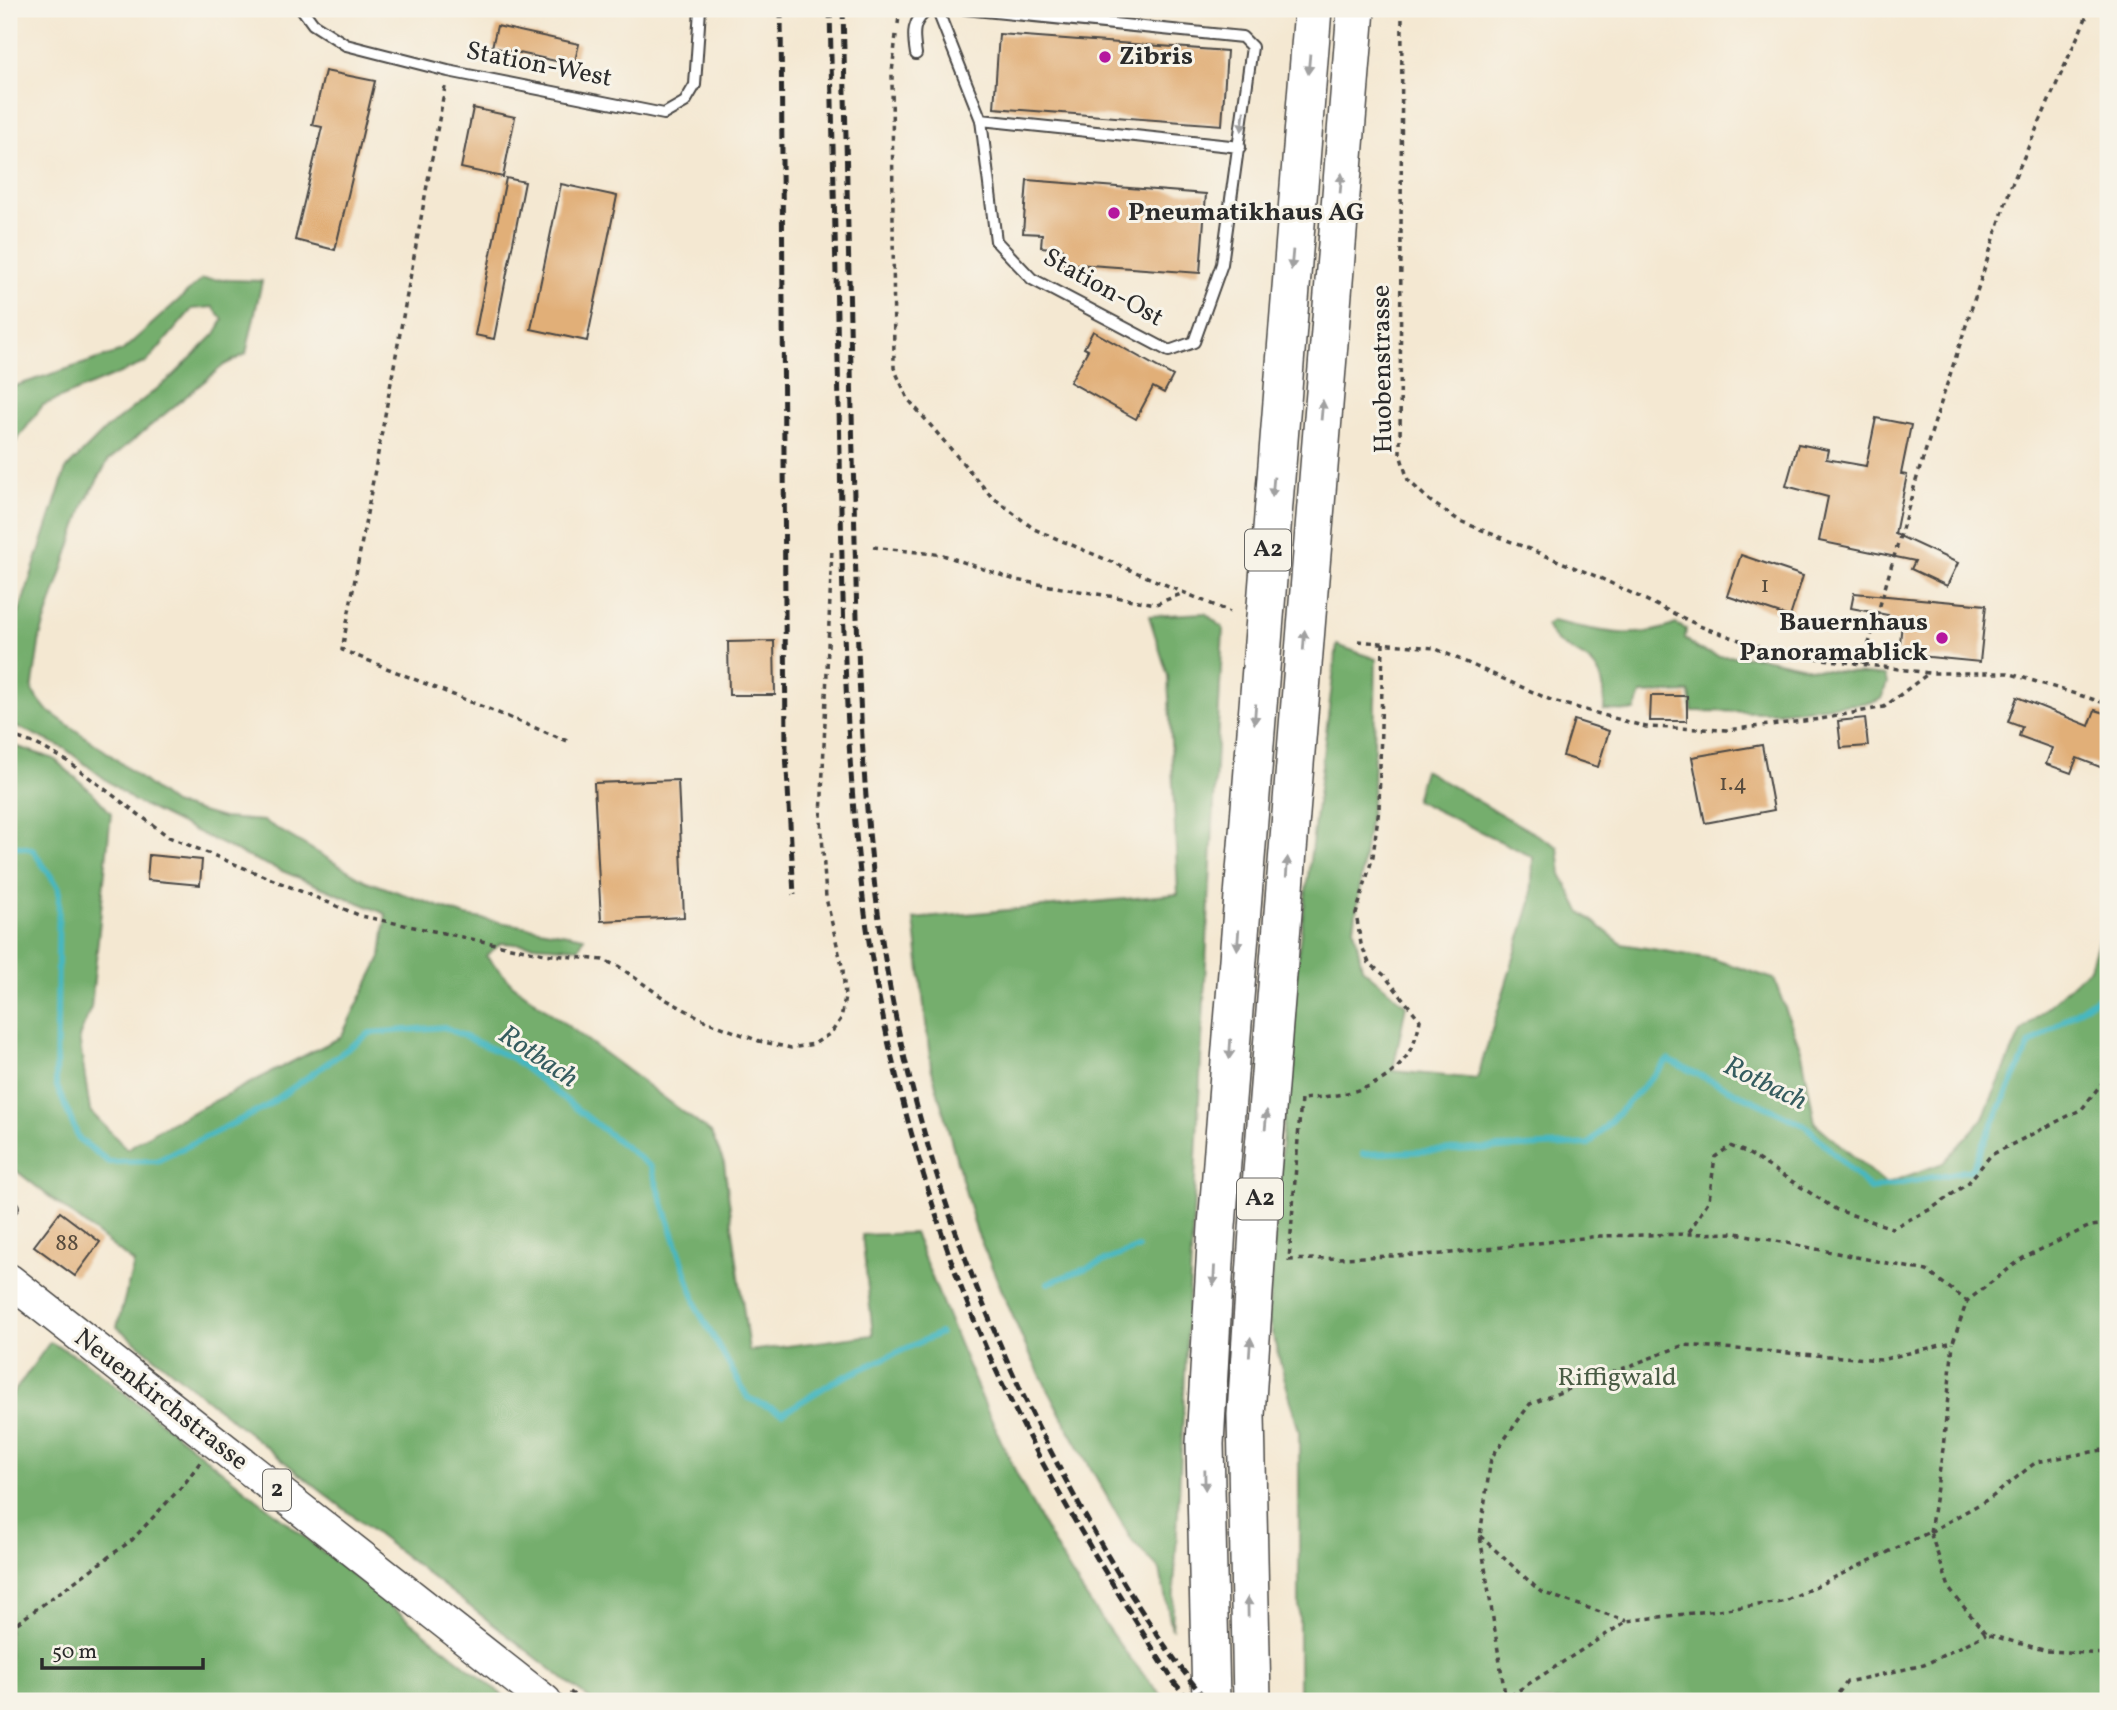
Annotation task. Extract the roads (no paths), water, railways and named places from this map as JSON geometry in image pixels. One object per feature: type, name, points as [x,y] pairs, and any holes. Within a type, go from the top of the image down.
[{"type":"highway","name":"A2","points":[[1210,1701],[1207,1412],[1235,981],[1313,9]]},
{"type":"highway","name":"A2","points":[[1251,1688],[1246,1415],[1277,984],[1356,9]]},
{"type":"main road","name":"Neuenkirchstrasse","points":[[9,1280],[545,1701]]},
{"type":"lane","name":"Station-West","points":[[302,9],[313,24],[346,45],[447,71],[664,114],[685,102],[695,85],[700,9]]},
{"type":"lane","points":[[916,54],[912,30],[921,14],[930,9]]},
{"type":"lane","name":"Station-Ost","points":[[937,9],[981,120],[996,241],[1032,279],[1170,351],[1194,342],[1222,264],[1252,47],[1242,37],[965,9]]},
{"type":"lane","points":[[981,120],[1240,146]]},
{"type":"waterway","name":"Rotbach","points":[[9,845],[32,849],[59,888],[56,1084],[79,1139],[109,1162],[157,1161],[264,1108],[370,1033],[444,1027],[512,1058],[651,1167],[699,1312],[748,1398],[783,1413],[833,1382],[940,1333]]},
{"type":"waterway","name":"Rotbach","points":[[1363,1154],[1589,1144],[1668,1060],[1806,1126],[1870,1189],[1971,1170],[2030,1044],[2108,990]]},
{"type":"waterway","name":"Rotbach","points":[[1048,1283],[1138,1248]]},
{"type":"railway","points":[[781,9],[786,752],[794,895]]},
{"type":"railway","points":[[830,9],[846,696],[860,876],[883,1017],[902,1098],[937,1218],[972,1314],[996,1369],[1079,1528],[1174,1682],[1190,1701]]},
{"type":"railway","points":[[843,9],[863,760],[875,890],[896,1019],[909,1078],[943,1193],[962,1250],[1007,1361],[1060,1469],[1109,1559],[1166,1647],[1207,1701]]},
{"type":"place","name":"Zibris","points":[[1105,57]]},
{"type":"place","name":"Pneumatikhaus AG","points":[[1114,213]]},
{"type":"place","name":"Bauernhaus Panoramablick","points":[[1942,638]]},
{"type":"park label","name":"Riffigwald","points":[[1617,1378]]}]
